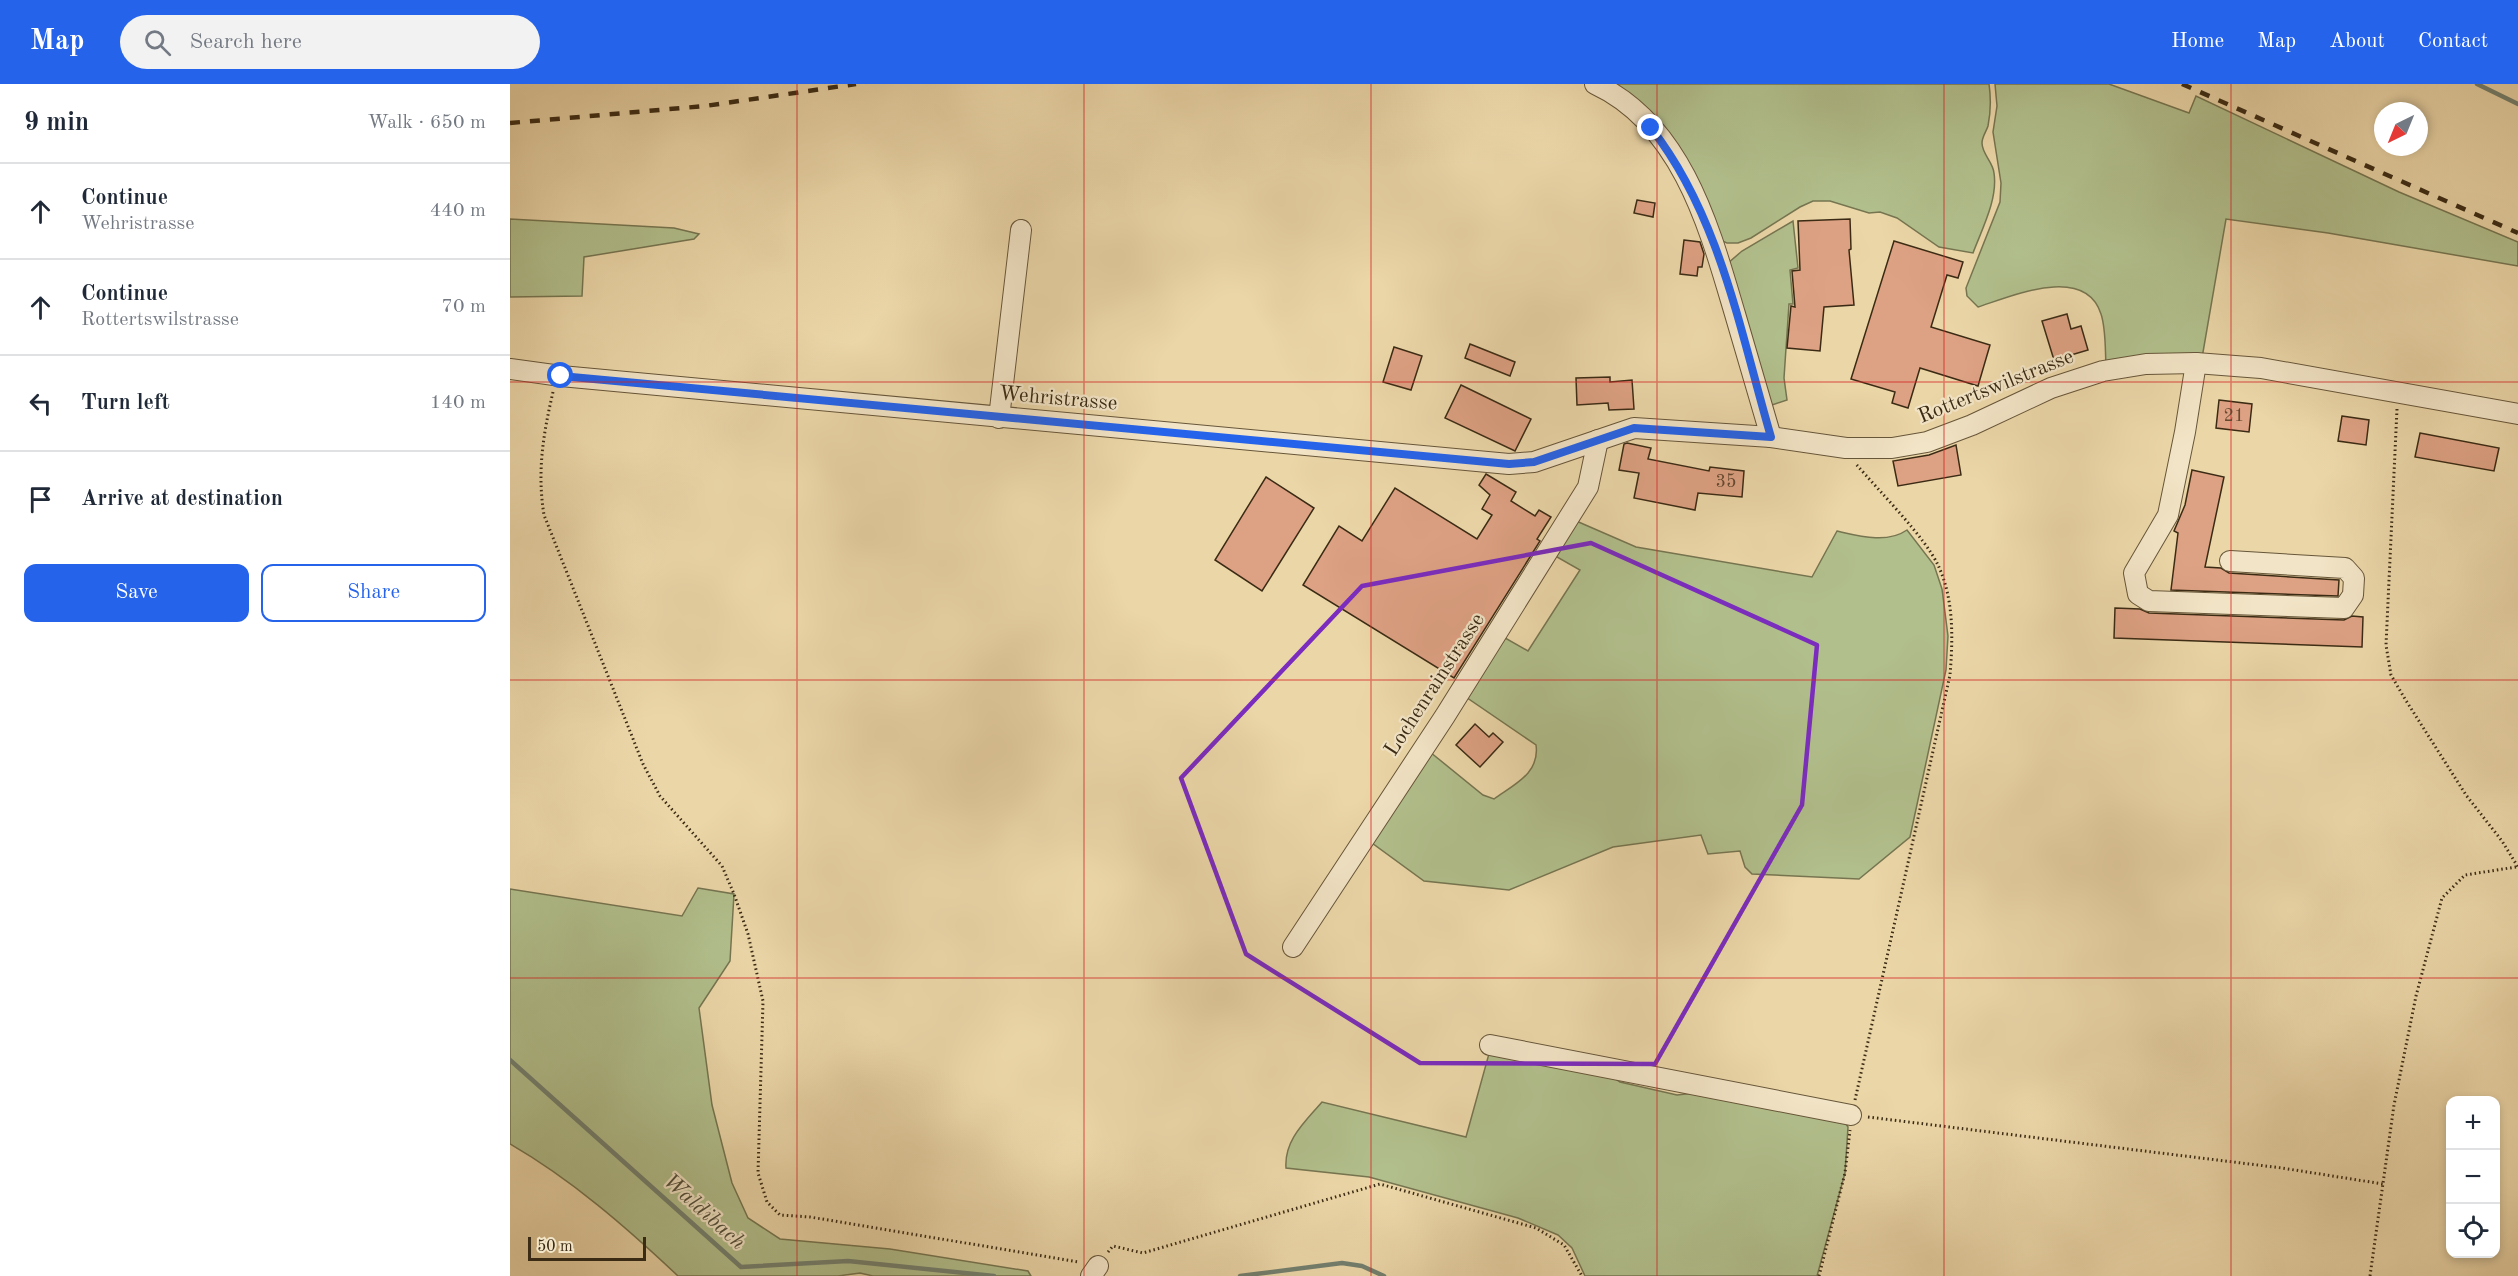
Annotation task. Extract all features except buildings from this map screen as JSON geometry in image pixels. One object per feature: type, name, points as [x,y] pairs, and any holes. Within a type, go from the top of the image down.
[{"type":"street","points":[[1595,84],[1630,108],[1651,128],[1686,177],[1709,225],[1771,437]]},
{"type":"street","points":[[999,418],[1021,230]]},
{"type":"street","points":[[2196,363],[2186,432],[2168,515],[2134,573],[2138,594],[2149,601],[2344,608],[2353,595],[2354,578],[2346,568],[2230,561]]},
{"type":"street","name":"Rottertswilstrasse","points":[[1598,440],[1634,428],[1771,437],[1846,448],[1892,448],[1927,442],[1972,425],[2051,388],[2103,371],[2146,364],[2196,363],[2261,368],[2518,414]]},
{"type":"street","name":"Wehristrasse","points":[[510,369],[557,376],[1509,464],[1534,462],[1598,440]]},
{"type":"street","name":"Lochenrainstrasse","points":[[1293,947],[1445,716],[1588,488],[1598,440]]},
{"type":"street","points":[[1490,1045],[1851,1115]]},
{"type":"path","points":[[557,376],[542,438],[539,483],[544,515],[643,764],[660,796],[722,866],[748,934],[763,1001],[758,1173],[766,1202],[780,1215],[810,1217],[1095,1271],[1113,1246],[1143,1253],[1380,1184],[1536,1228],[1564,1245],[1582,1276]]},
{"type":"path","points":[[2370,1276],[2394,1105],[2414,1007],[2442,898],[2465,875],[2517,867],[2502,841],[2466,795],[2391,675],[2386,645],[2398,393]]},
{"type":"path","points":[[1819,1276],[1845,1173],[1851,1115],[1950,675],[1953,635],[1946,588],[1938,564],[1846,448]]},
{"type":"path","points":[[1851,1115],[1970,1132],[2282,1168],[2383,1184]]},
{"type":"highlighted area","points":[[1591,543],[1817,645],[1802,805],[1655,1064],[1420,1063],[1246,954],[1181,778],[1362,586]]},
{"type":"green space","points":[[1606,84],[1989,84],[1990,115],[1982,143],[1993,169],[1995,183],[1988,214],[1973,253],[1939,247],[1897,218],[1880,212],[1869,213],[1830,201],[1813,201],[1751,238],[1738,243],[1727,243],[1720,240],[1707,210]]},
{"type":"green space","points":[[1995,84],[2109,84],[2189,113],[2196,96],[2399,192],[2518,242],[2518,266],[2328,233],[2226,219],[2202,358],[2106,365],[2105,333],[2101,314],[2093,299],[2080,290],[2064,287],[2028,291],[1978,307],[1967,296],[1966,288],[2000,202],[2001,183],[1993,132],[1997,106]]},
{"type":"green space","points":[[510,219],[674,228],[699,234],[694,239],[584,257],[582,296],[510,297]]},
{"type":"green space","points":[[1793,221],[1798,268],[1790,270],[1793,304],[1789,304],[1784,378],[1787,400],[1769,406],[1727,264],[1742,251]]},
{"type":"green space","points":[[1574,520],[1636,547],[1812,577],[1837,531],[1882,538],[1907,530],[1934,565],[1942,589],[1948,636],[1946,670],[1910,837],[1859,879],[1752,874],[1745,867],[1740,851],[1708,854],[1701,835],[1613,847],[1509,890],[1424,881],[1372,843],[1430,752],[1483,795],[1494,799],[1518,783],[1530,770],[1536,755],[1536,745],[1463,695],[1500,635],[1528,651],[1580,570],[1550,553]]},
{"type":"green space","points":[[698,888],[734,894],[730,961],[699,1008],[712,1105],[732,1183],[748,1218],[780,1239],[890,1249],[1028,1271],[1031,1276],[873,1276],[860,1273],[838,1276],[678,1276],[598,1205],[555,1173],[510,1144],[510,889],[682,916]]},
{"type":"green space","points":[[1490,1050],[1608,1074],[1620,1082],[1677,1095],[1703,1092],[1844,1121],[1848,1127],[1845,1173],[1817,1276],[1585,1276],[1572,1248],[1558,1235],[1518,1218],[1369,1177],[1286,1168],[1286,1158],[1292,1140],[1322,1102],[1466,1137]]},
{"type":"waterway","points":[[2477,84],[2518,104]]},
{"type":"waterway","name":"Waldibach","points":[[510,1060],[741,1267],[848,1261],[994,1276]]},
{"type":"waterway","name":"Waldibach","points":[[1240,1276],[1342,1263],[1362,1266],[1384,1276]]},
{"type":"railway","points":[[510,123],[705,106],[856,84]]},
{"type":"railway","points":[[2182,84],[2518,233]]},
{"type":"route","points":[[561,376],[1509,464],[1534,462],[1634,428],[1771,437],[1709,225],[1686,177],[1669,150],[1651,128]]}]
